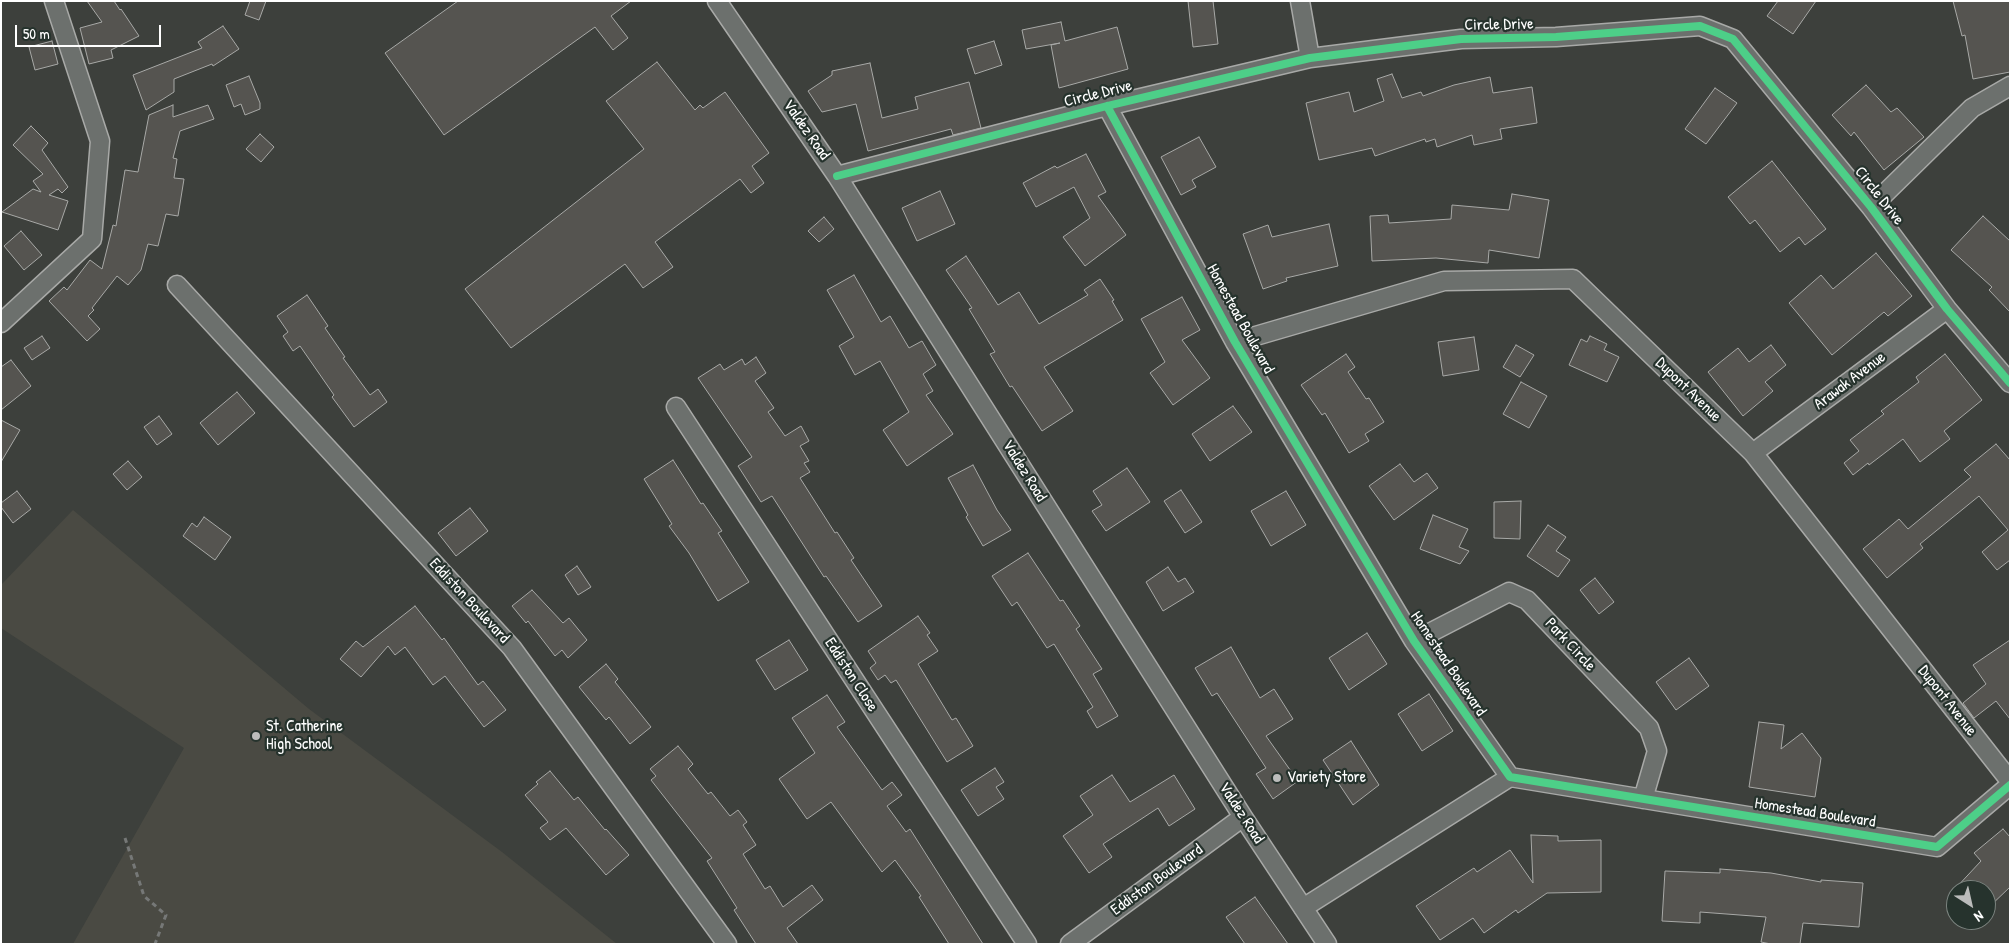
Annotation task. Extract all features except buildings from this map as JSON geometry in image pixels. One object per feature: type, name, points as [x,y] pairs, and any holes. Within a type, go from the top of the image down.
[{"type":"street","points":[[1,323],[92,239],[100,141],[54,1]]},
{"type":"street","name":"Valdez Road","points":[[717,1],[837,176],[1243,817],[1327,944]]},
{"type":"street","points":[[1300,1],[1310,58]]},
{"type":"street","name":"Circle Drive","points":[[837,176],[1107,106],[1310,58],[1462,39],[1556,37],[1700,26],[1733,38],[1871,207],[1947,309],[2010,384]]},
{"type":"street","points":[[1871,207],[1972,108],[2010,86]]},
{"type":"street","name":"Homestead Boulevard","points":[[1107,106],[1236,342],[1414,641],[1510,777],[1936,847],[2010,785]]},
{"type":"street","name":"Dupont Avenue","points":[[1236,342],[1444,281],[1573,279],[1753,453],[2010,780]]},
{"type":"street","name":"Eddiston Boulevard","points":[[177,285],[512,648],[727,944]]},
{"type":"street","name":"Arawak Avenue","points":[[1753,453],[1947,309]]},
{"type":"street","name":"Eddiston Close","points":[[676,407],[1026,944]]},
{"type":"street","name":"Park Circle","points":[[1414,641],[1509,592],[1528,600],[1649,728],[1657,751],[1643,799]]},
{"type":"street","points":[[1303,908],[1510,777]]},
{"type":"street","name":"Eddiston Boulevard","points":[[1070,944],[1243,817]]},
{"type":"path","points":[[125,838],[144,896],[166,915],[154,944]]},
{"type":"shaded area","name":"St. Catherine High School","points":[[73,510],[309,709],[502,852],[617,944],[73,944],[184,748],[1,628],[1,585]]},
{"type":"cycle path","points":[[837,176],[1107,106],[1310,58],[1461,39],[1556,37],[1700,26],[1733,39],[1871,207],[1947,309],[2010,383]]},
{"type":"cycle path","points":[[1107,106],[1235,342],[1414,641],[1510,777],[1937,847],[2010,785]]},
{"type":"place","name":"St. Catherine High School","points":[[256,736]]},
{"type":"place","name":"Variety Store","points":[[1277,778]]}]
